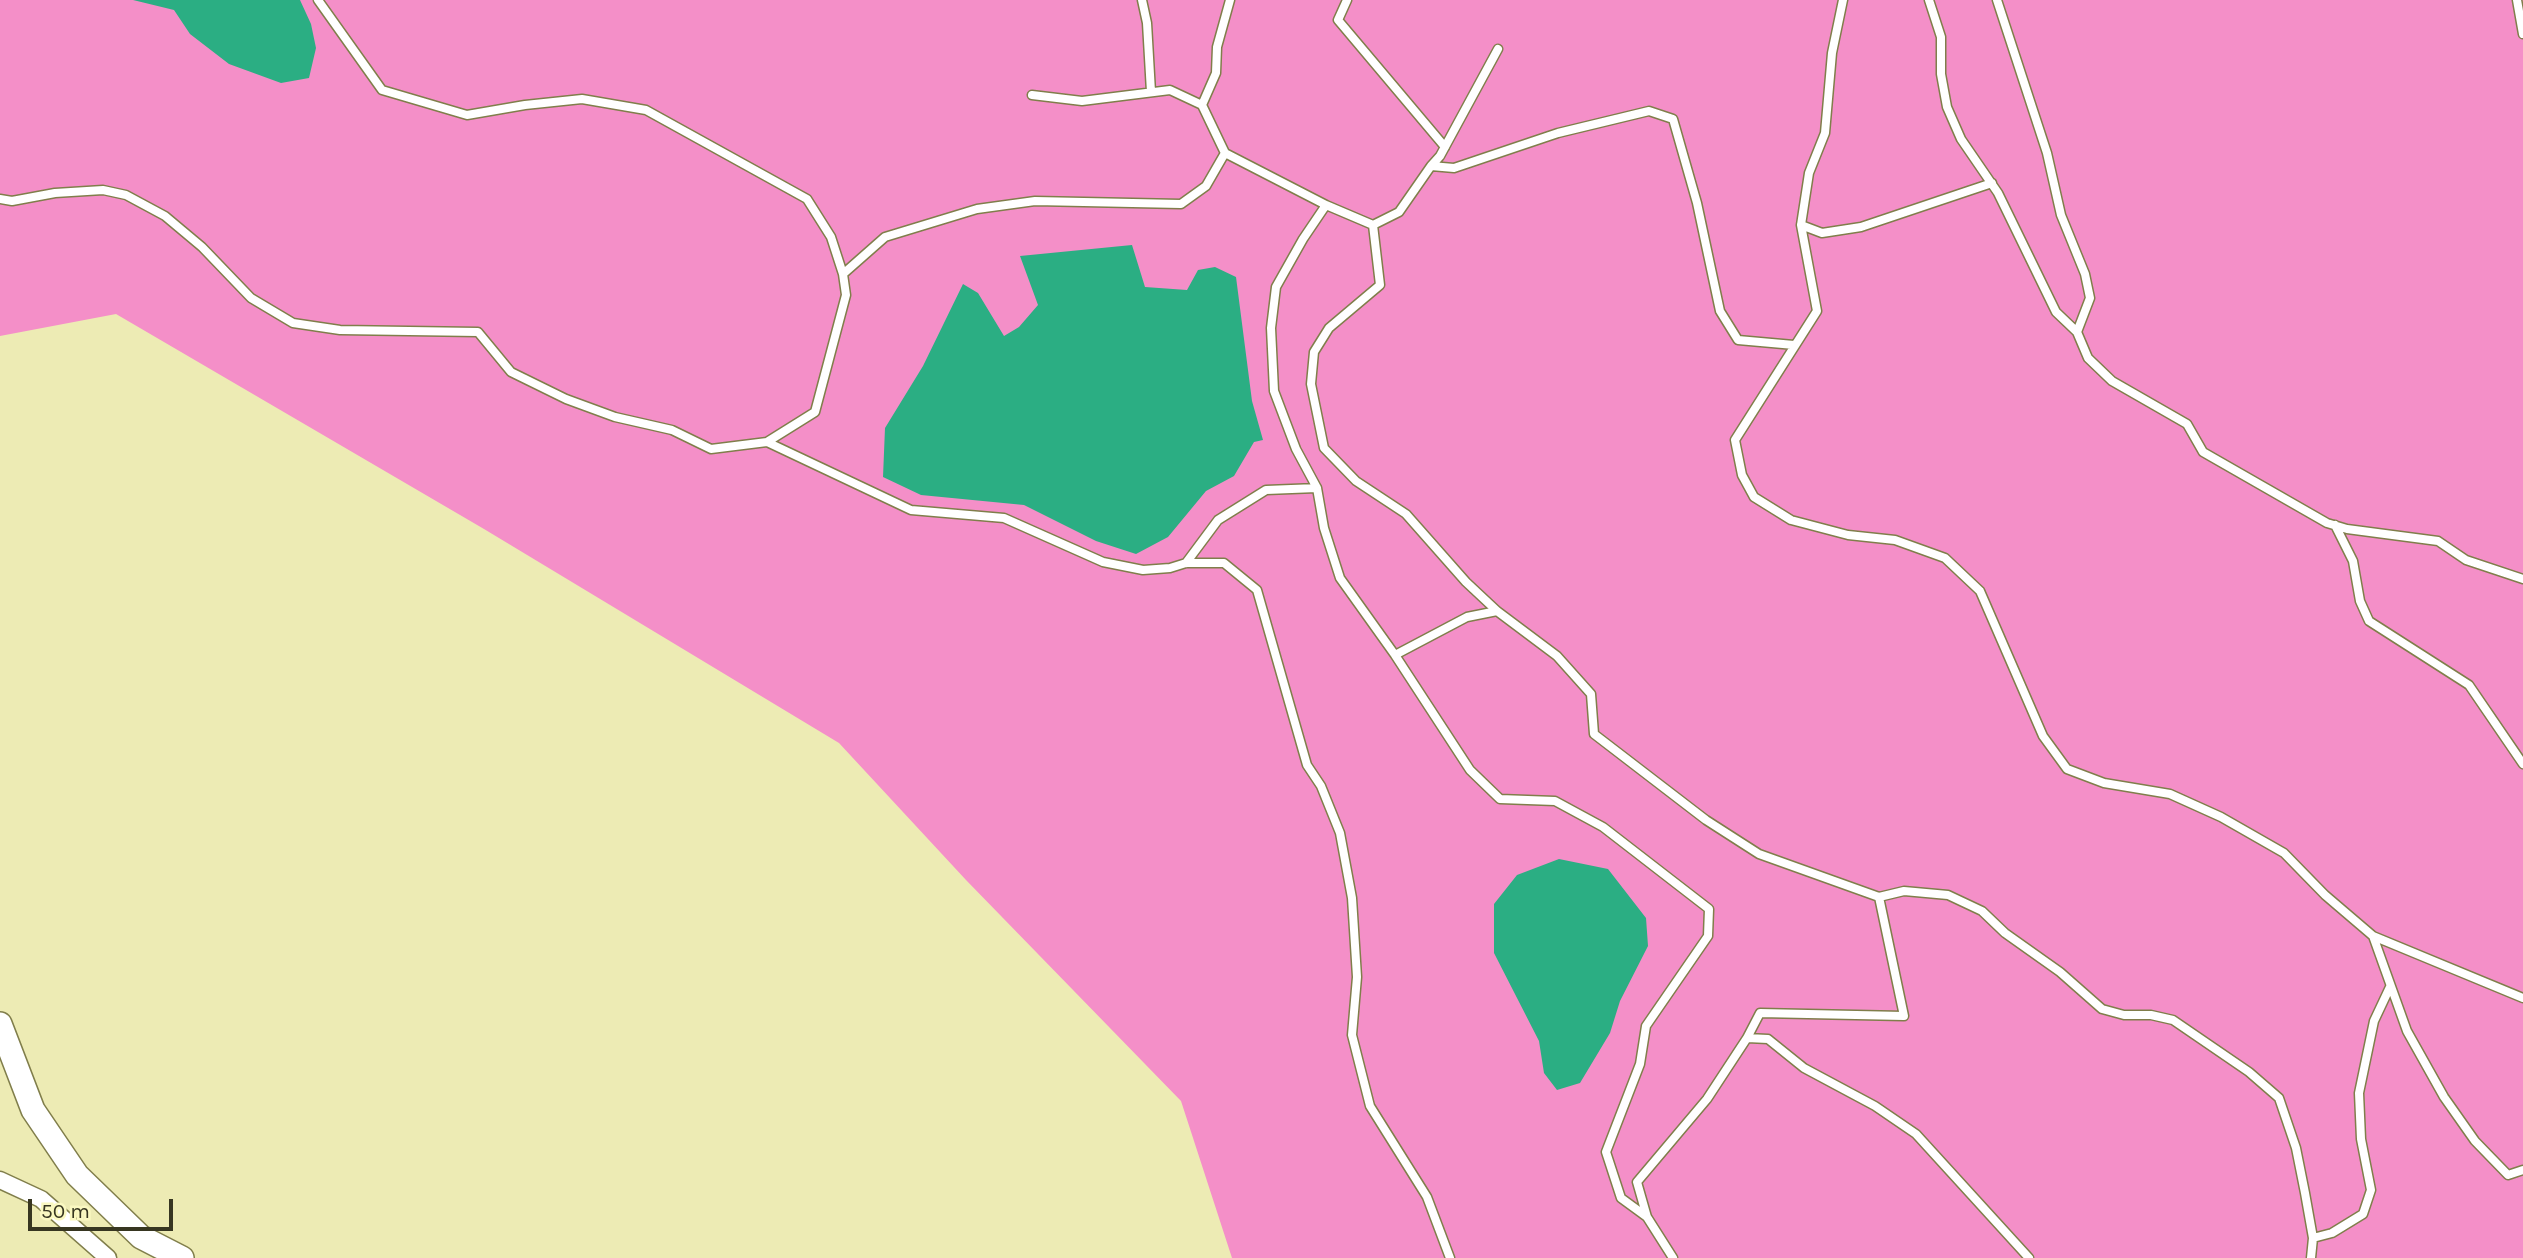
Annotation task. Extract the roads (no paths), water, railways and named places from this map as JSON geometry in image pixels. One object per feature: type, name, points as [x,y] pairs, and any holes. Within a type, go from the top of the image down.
[{"type":"main road","points":[[0,1024],[33,1110],[77,1175],[141,1237],[183,1258]]},
{"type":"street","points":[[0,1180],[41,1199],[108,1258]]},
{"type":"lane","points":[[0,199],[12,201],[55,193],[103,190],[126,195],[165,216],[202,247],[251,298],[293,323],[340,330],[478,332],[511,372],[566,399],[615,417],[672,430],[711,449],[767,442],[815,412],[846,295],[843,274],[831,237],[807,199],[646,110],[582,99],[525,104],[467,115],[382,90],[318,0]]},
{"type":"lane","points":[[1142,0],[1147,23],[1151,92]]},
{"type":"lane","points":[[1202,105],[1216,73],[1217,47],[1230,0]]},
{"type":"lane","points":[[1347,0],[1338,20],[1445,147]]},
{"type":"lane","points":[[1843,0],[1832,53],[1825,133],[1809,173],[1801,225],[1817,311],[1735,440],[1742,475],[1754,497],[1791,520],[1848,535],[1895,540],[1945,558],[1980,591],[2043,736],[2067,769],[2104,783],[2170,794],[2221,817],[2284,853],[2325,895],[2373,936],[2523,998]]},
{"type":"lane","points":[[1929,0],[1941,37],[1941,74],[1947,107],[1961,139],[1992,183],[2056,312],[2077,332],[2088,358],[2112,382],[2187,424],[2203,452],[2335,525],[2438,541],[2466,560],[2523,579]]},
{"type":"lane","points":[[1997,0],[2047,153],[2062,215],[2085,274],[2090,298],[2077,332]]},
{"type":"lane","points":[[2517,0],[2523,34]]},
{"type":"lane","points":[[1032,95],[1082,101],[1170,90],[1202,105],[1225,153],[1326,205],[1373,225],[1399,212],[1445,147],[1498,49]]},
{"type":"lane","points":[[1431,166],[1454,168],[1559,133],[1649,111],[1673,119],[1697,202],[1720,312],[1738,340],[1794,345]]},
{"type":"lane","points":[[843,274],[885,237],[977,209],[1035,201],[1181,204],[1206,186],[1225,153]]},
{"type":"lane","points":[[1801,225],[1822,233],[1861,227],[1992,183]]},
{"type":"lane","points":[[1326,205],[1276,287],[1271,328],[1274,391],[1296,449],[1317,488],[1324,528],[1340,578],[1395,655],[1469,770],[1500,799],[1555,801],[1603,827],[1709,909],[1708,936],[1646,1026],[1640,1065],[1606,1152],[1620,1198],[1647,1217]]},
{"type":"lane","points":[[1373,225],[1380,285],[1329,328],[1314,352],[1311,384],[1324,448],[1356,481],[1406,514],[1466,582],[1497,611],[1557,656],[1591,694],[1594,734],[1706,820],[1759,854],[1879,897],[1904,891],[1948,895],[1982,911],[2005,933],[2060,972],[2102,1009],[2124,1015],[2151,1015],[2173,1020],[2249,1072],[2279,1098],[2286,1115],[2313,1238],[2311,1258]]},
{"type":"lane","points":[[767,442],[911,510],[1004,518],[1103,562],[1143,570],[1171,568],[1186,563],[1224,563],[1257,590],[1307,765],[1321,786],[1340,834],[1352,898],[1357,977],[1352,1035],[1370,1106],[1427,1196],[1450,1258]]},
{"type":"lane","points":[[1186,563],[1218,520],[1266,490],[1317,488]]},
{"type":"lane","points":[[2335,525],[2353,561],[2360,601],[2369,621],[2469,685],[2523,764]]},
{"type":"lane","points":[[1395,655],[1467,617],[1497,611]]},
{"type":"lane","points":[[1674,1258],[1647,1217],[1637,1182],[1707,1099],[1760,1013],[1904,1016],[1879,897]]},
{"type":"lane","points":[[2373,936],[2407,1031],[2444,1097],[2475,1141],[2508,1175],[2523,1170]]},
{"type":"lane","points":[[2313,1238],[2332,1233],[2363,1214],[2371,1190],[2361,1139],[2359,1093],[2374,1021],[2390,987]]},
{"type":"lane","points":[[1747,1038],[1768,1039],[1804,1068],[1875,1106],[1916,1134],[2029,1258]]}]
